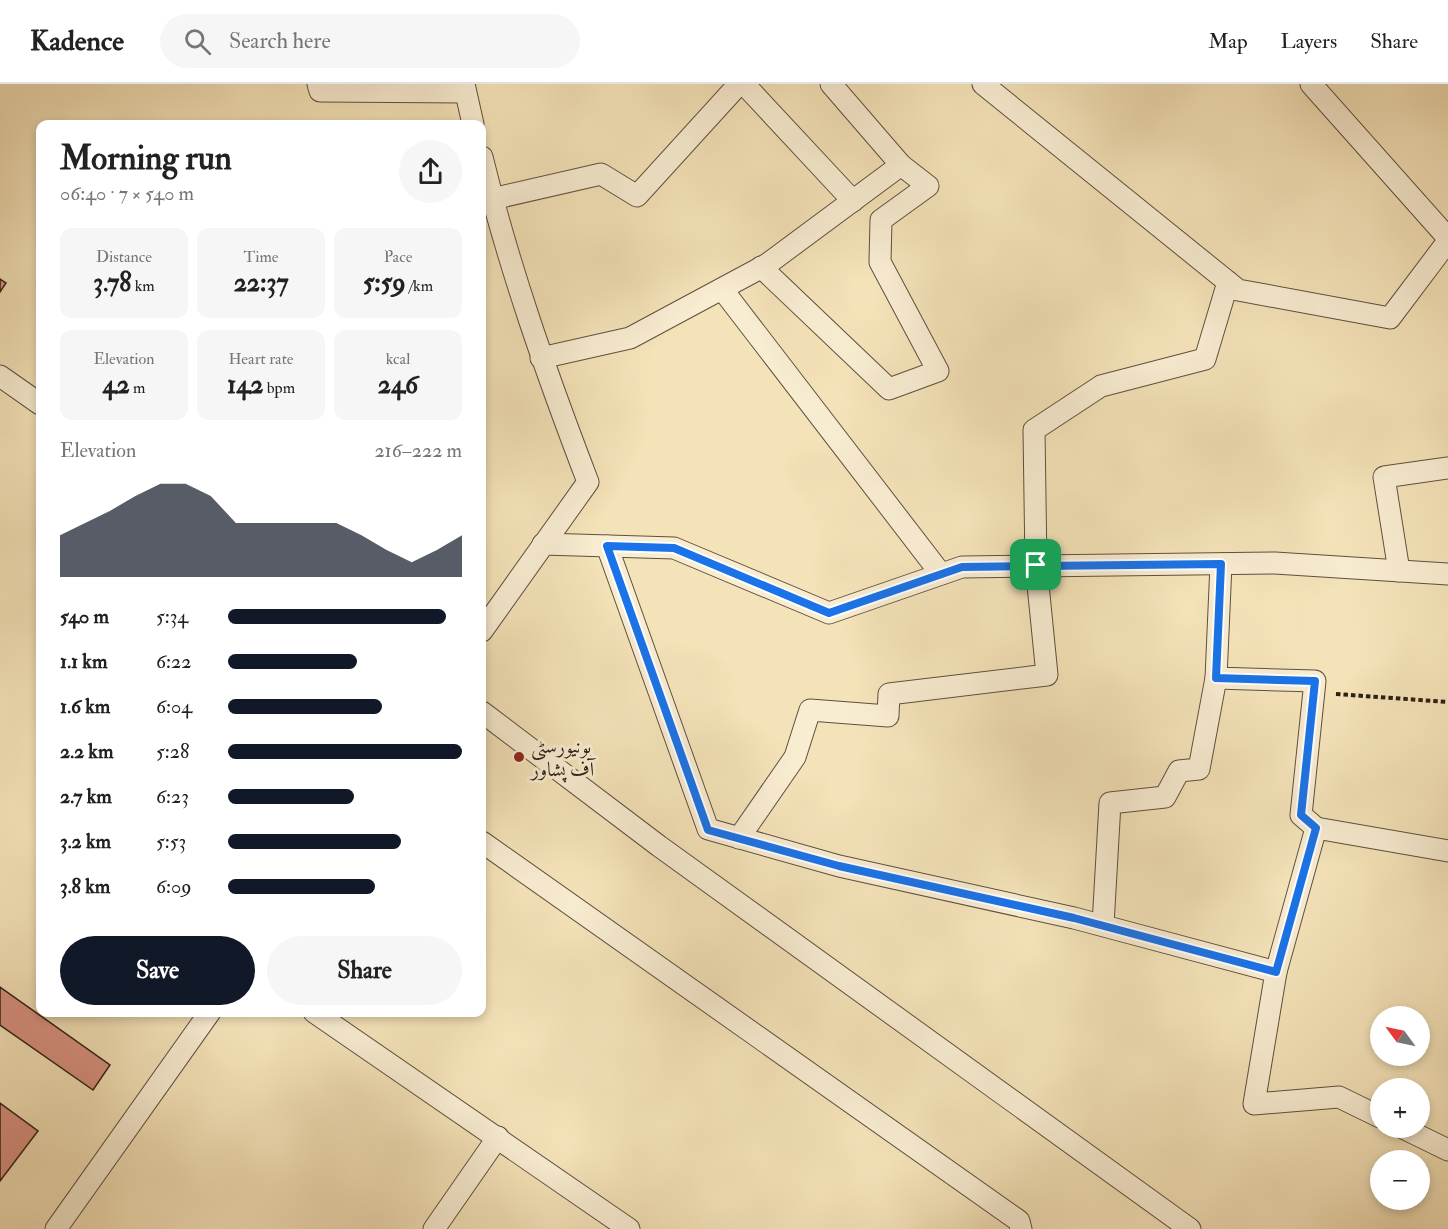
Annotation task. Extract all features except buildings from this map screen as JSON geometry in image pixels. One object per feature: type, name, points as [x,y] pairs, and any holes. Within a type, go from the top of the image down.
[{"type":"street","points":[[318,84],[320,91],[464,88],[472,120]]},
{"type":"street","points":[[492,199],[602,174],[637,196],[739,84]]},
{"type":"street","points":[[744,84],[853,201]]},
{"type":"street","points":[[761,267],[890,389],[938,371],[880,262],[881,220],[928,186],[901,165],[831,84]]},
{"type":"street","points":[[983,84],[1238,290],[1390,318],[1448,239],[1311,84]]},
{"type":"street","points":[[541,358],[630,338],[722,289],[761,267],[901,165]]},
{"type":"street","points":[[486,174],[541,358],[588,482],[486,625]]},
{"type":"street","points":[[739,838],[795,757],[810,710],[888,716],[890,694],[1047,675],[1036,565],[1034,430],[1101,386],[1205,359],[1228,282]]},
{"type":"street","points":[[722,289],[941,574]]},
{"type":"street","points":[[0,376],[36,401]]},
{"type":"street","points":[[1399,571],[1384,477],[1448,468]]},
{"type":"street","points":[[543,544],[674,548],[829,613],[962,567],[1275,564],[1448,574]]},
{"type":"street","points":[[607,546],[708,830],[839,866],[1103,926],[1276,972]]},
{"type":"street","points":[[1103,926],[1110,803],[1166,797],[1179,771],[1198,769],[1216,678],[1221,564]]},
{"type":"street","points":[[1216,678],[1315,681],[1301,815],[1316,828],[1448,851]]},
{"type":"street","points":[[486,714],[659,846],[1190,1229]]},
{"type":"street","points":[[1316,828],[1276,972],[1254,1104],[1340,1097],[1370,1112]]},
{"type":"street","points":[[486,845],[1019,1221],[1022,1229]]},
{"type":"street","points":[[56,1229],[206,1017]]},
{"type":"street","points":[[321,1017],[629,1229]]},
{"type":"street","points":[[434,1229],[498,1137]]},
{"type":"street","points":[[1423,1138],[1448,1150]]},
{"type":"path","points":[[1314,692],[1448,702]]},
{"type":"place","name":"یونیورسٹی آف پشاور","points":[[519,757]]},
{"type":"route","points":[[607,546],[674,548],[829,613],[962,567],[1036,565],[1221,564],[1216,678],[1315,681],[1301,815],[1316,828],[1276,972],[1074,918],[839,866],[708,830],[607,546]]}]
